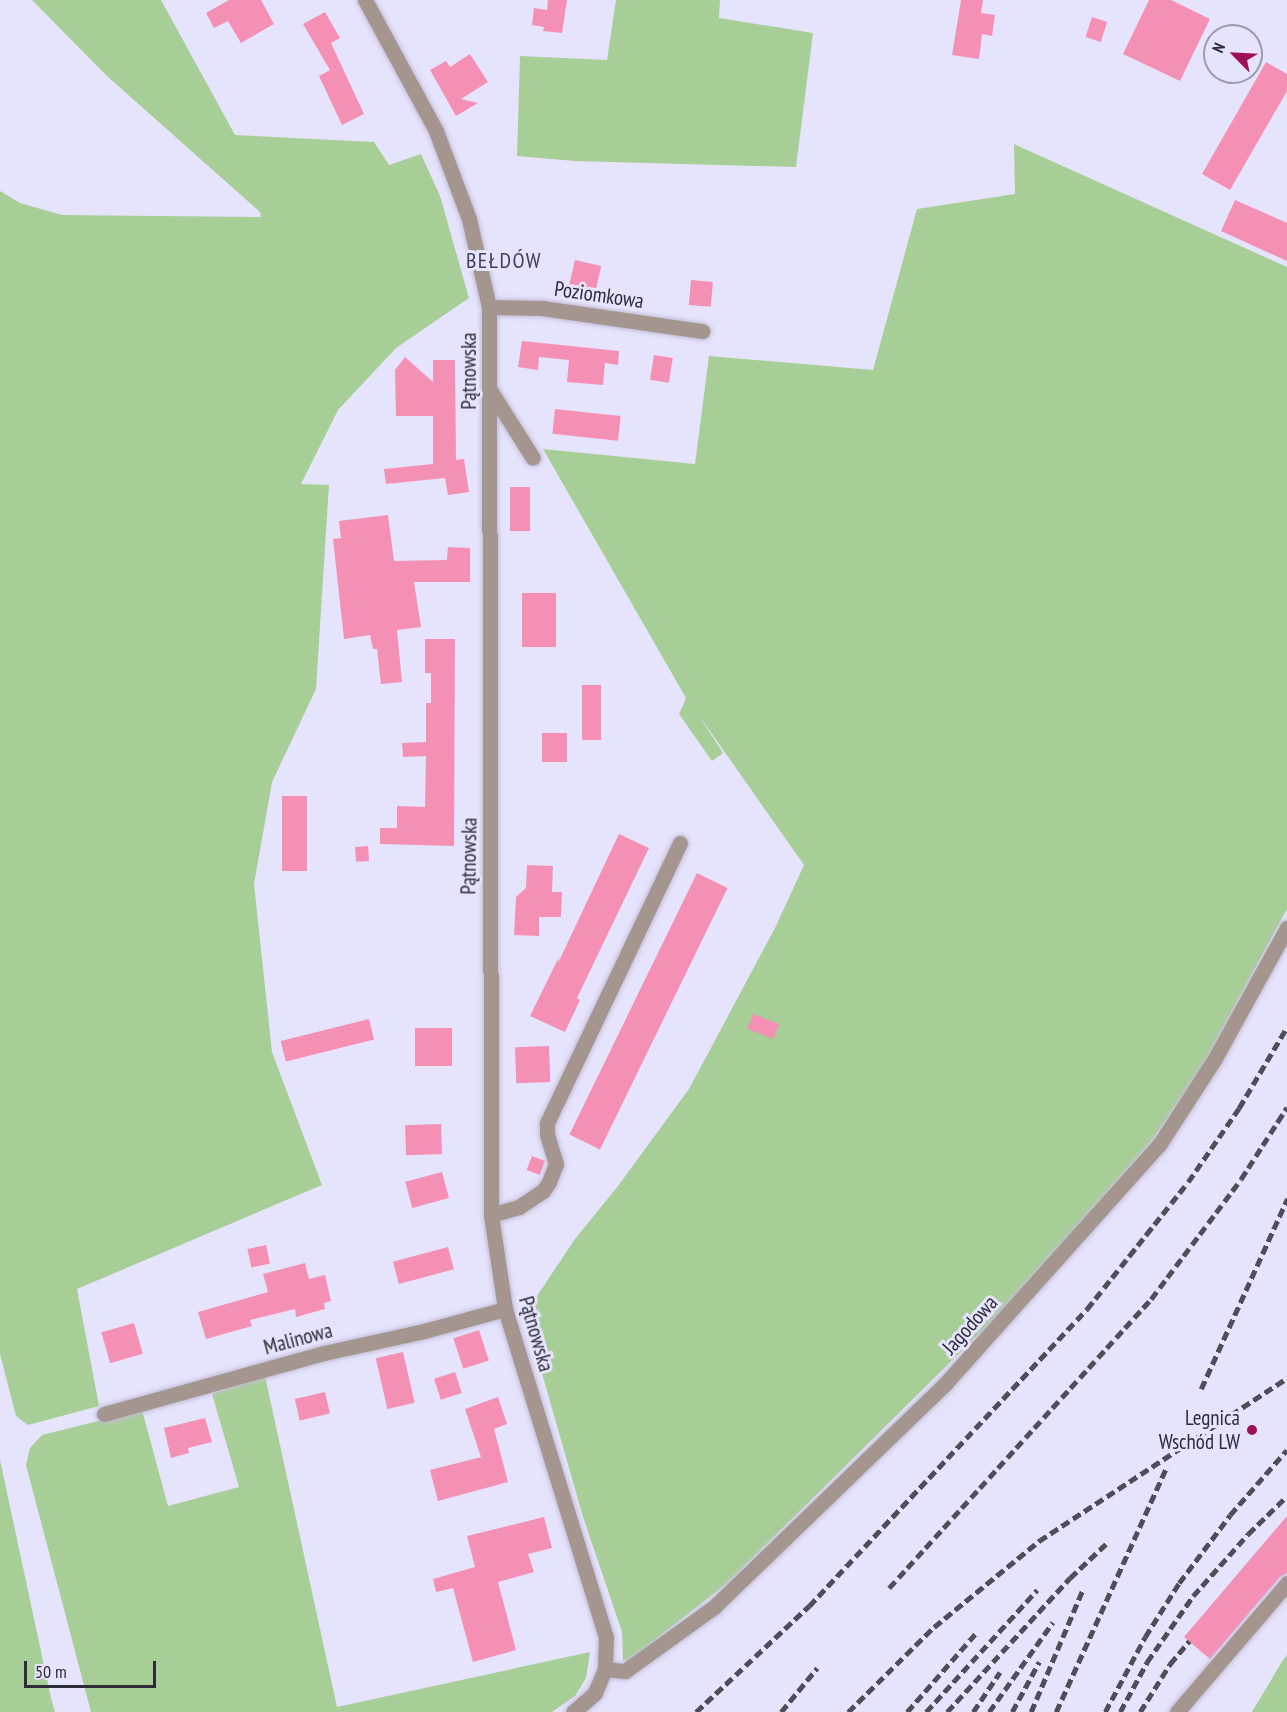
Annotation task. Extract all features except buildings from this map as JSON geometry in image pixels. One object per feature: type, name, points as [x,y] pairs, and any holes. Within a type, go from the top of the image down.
[{"type":"street","name":"Pątnowska","points":[[364,0],[436,131],[469,219],[489,307],[491,1215],[505,1309],[606,1636],[605,1669],[595,1693],[573,1712]]},
{"type":"street","name":"Poziomkowa","points":[[489,307],[542,309],[702,332]]},
{"type":"street","points":[[490,390],[533,458]]},
{"type":"street","points":[[491,1215],[519,1207],[543,1191],[549,1182],[556,1164],[547,1135],[547,1123],[680,843]]},
{"type":"street","name":"Jagodowa","points":[[605,1669],[625,1671],[714,1607],[945,1384],[1159,1144],[1214,1060],[1287,928]]},
{"type":"street","name":"Malinowa","points":[[104,1414],[324,1353],[424,1331],[505,1309]]},
{"type":"street","points":[[1177,1712],[1287,1583]]},
{"type":"green space","points":[[32,0],[161,0],[235,135],[374,142],[389,165],[421,154],[440,196],[469,298],[396,348],[338,410],[301,484],[329,485],[316,689],[272,782],[254,884],[272,1052],[322,1185],[77,1289],[99,1406],[28,1425],[16,1416],[0,1354],[0,191],[20,203],[62,215],[261,217],[260,212],[107,76]]},
{"type":"green space","points":[[616,0],[720,0],[719,18],[813,33],[796,167],[575,161],[517,156],[520,56],[607,60]]},
{"type":"green space","points":[[1014,144],[1287,267],[1287,909],[1204,1063],[1153,1139],[1006,1307],[726,1584],[628,1661],[623,1660],[622,1632],[583,1517],[525,1314],[575,1239],[618,1186],[689,1089],[775,928],[804,865],[698,714],[723,753],[712,761],[679,714],[686,698],[543,449],[695,464],[709,356],[873,370],[917,209],[1015,194]]},
{"type":"green space","points":[[265,1376],[337,1707],[590,1652],[586,1678],[575,1696],[552,1712],[91,1712],[26,1465],[30,1448],[42,1435],[142,1410],[168,1506],[239,1487],[212,1394]]},
{"type":"green space","points":[[0,1460],[51,1698],[55,1712],[0,1712]]},
{"type":"green space","points":[[1287,1655],[1287,1712],[1252,1712],[1283,1660]]},
{"type":"railway","points":[[696,1712],[809,1606],[1087,1309],[1188,1182],[1239,1108],[1287,1027]]},
{"type":"railway","points":[[889,1588],[1151,1299],[1241,1179],[1287,1107]]},
{"type":"railway","points":[[1201,1389],[1287,1199]]},
{"type":"railway","points":[[848,1712],[934,1627],[1039,1541],[1287,1378]]},
{"type":"railway","points":[[1105,1712],[1145,1637],[1179,1583],[1230,1515],[1287,1450]]},
{"type":"railway","points":[[1056,1712],[1167,1466]]},
{"type":"railway","points":[[1120,1712],[1147,1662],[1193,1596],[1248,1534],[1287,1496]]},
{"type":"railway","points":[[947,1712],[1070,1578],[1108,1542]]},
{"type":"railway","points":[[926,1712],[1037,1590]]},
{"type":"railway","points":[[1031,1712],[1082,1591]]},
{"type":"railway","points":[[989,1712],[1053,1622]]},
{"type":"railway","points":[[907,1712],[976,1633]]},
{"type":"railway","points":[[1140,1712],[1170,1664],[1189,1641]]},
{"type":"railway","points":[[1012,1712],[1039,1662]]},
{"type":"railway","points":[[781,1712],[817,1668]]},
{"type":"railway","points":[[973,1712],[1000,1672]]},
{"type":"place","name":"Legnica Wschód LW","points":[[1252,1430]]},
{"type":"district","name":"BEŁDÓW","points":[[504,261]]}]
